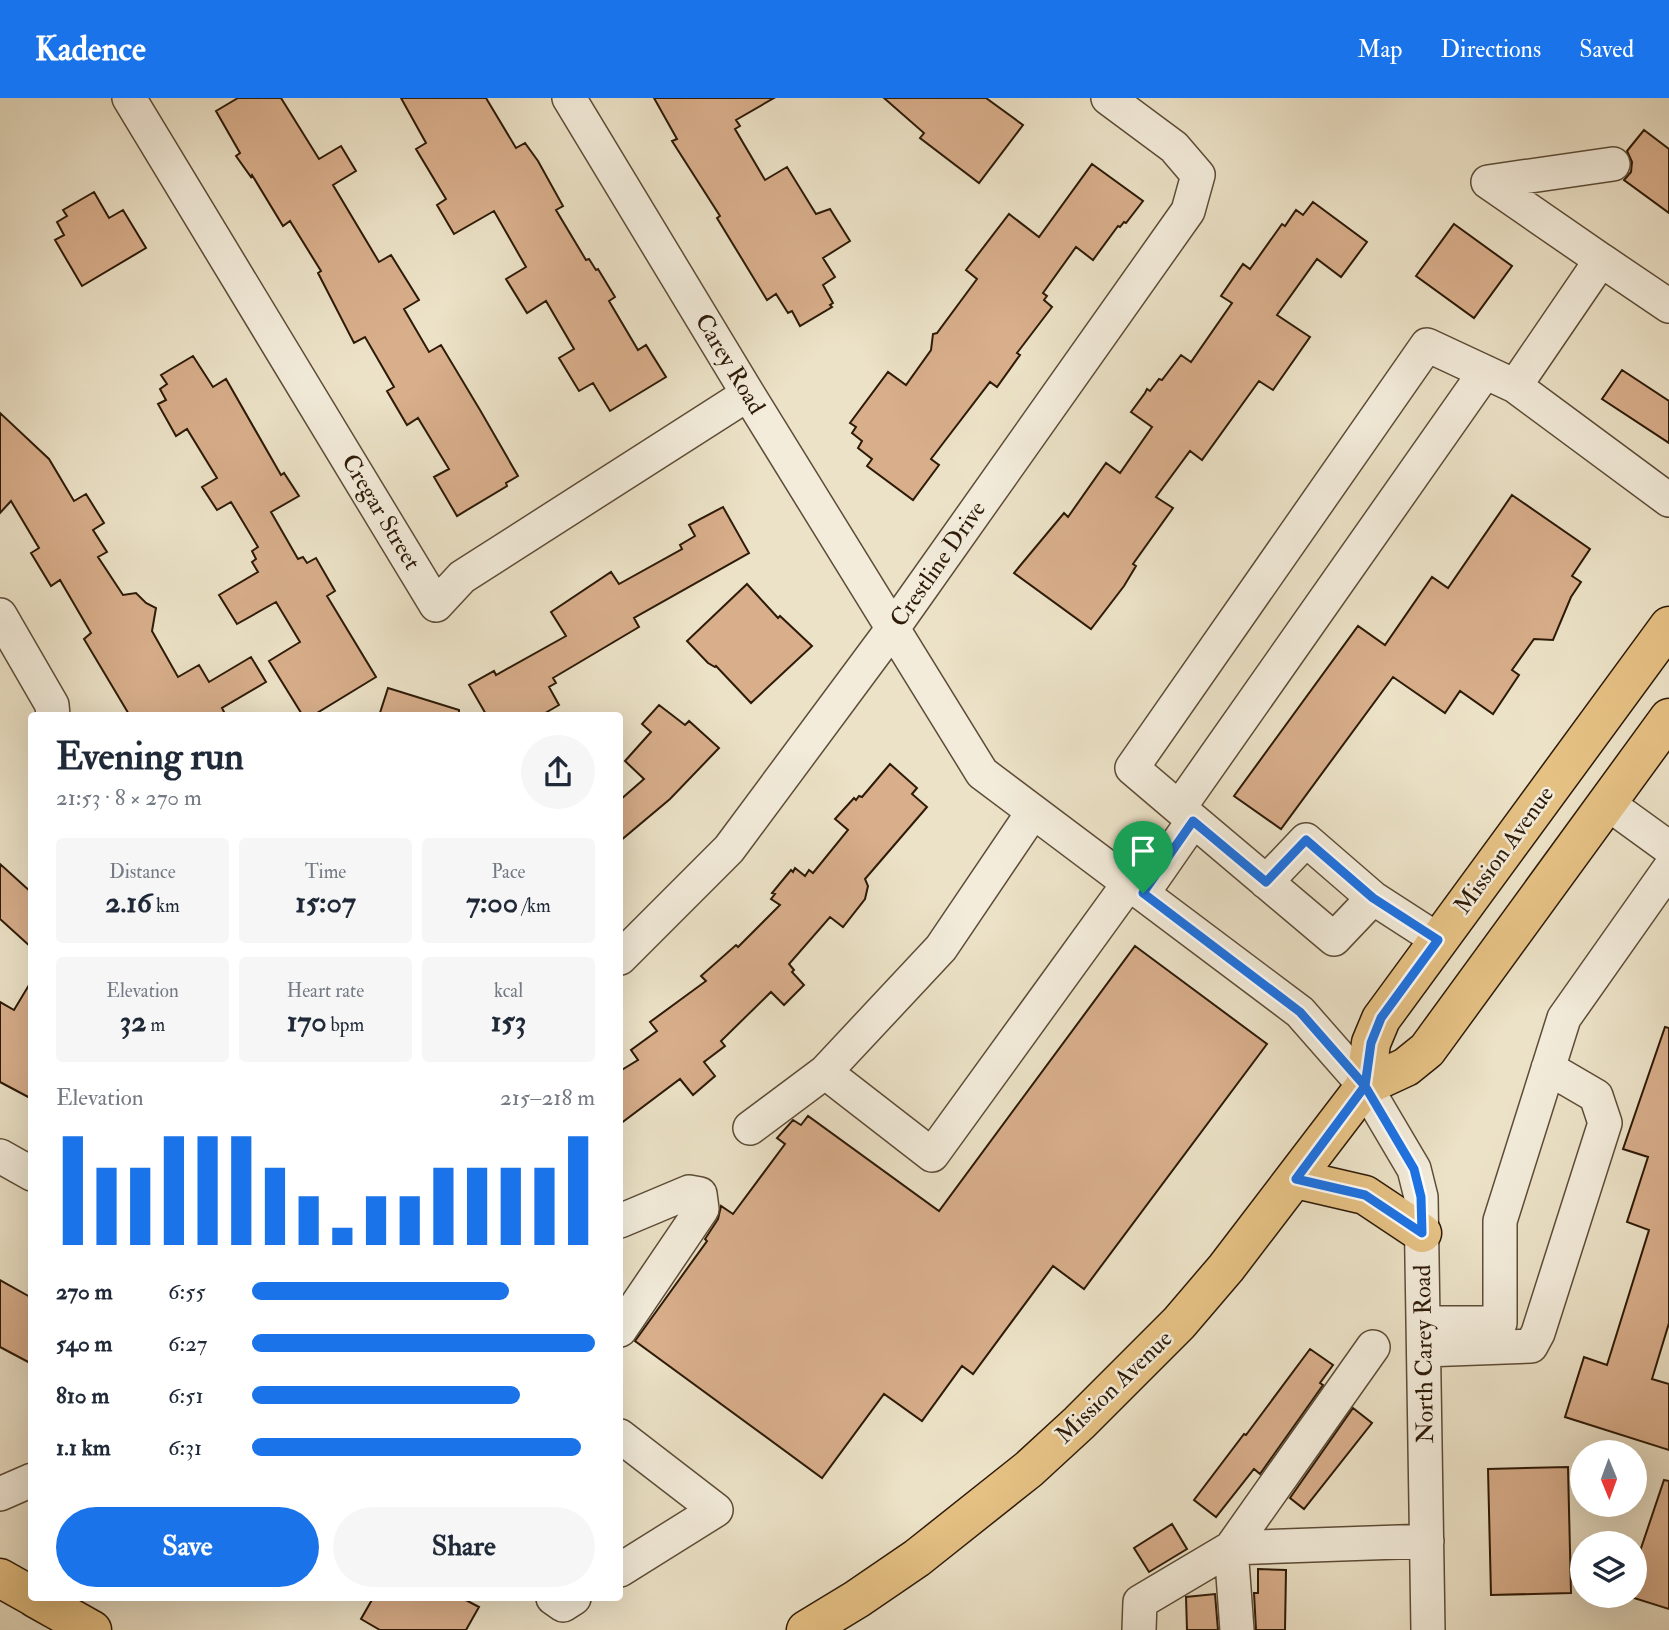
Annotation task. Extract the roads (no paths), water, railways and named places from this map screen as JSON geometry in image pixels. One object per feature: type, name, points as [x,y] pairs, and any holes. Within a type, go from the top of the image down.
[{"type":"main road","name":"Mission Avenue","points":[[817,1627],[917,1558],[1029,1469],[1179,1323],[1226,1268],[1365,1086],[1371,1043],[1381,1018],[1669,626]]},
{"type":"main road","name":"Mission Avenue","points":[[1365,1086],[1406,1068],[1427,1050],[1669,718]]},
{"type":"main road","points":[[1296,1179],[1365,1195],[1422,1233]]},
{"type":"main road","points":[[0,1578],[28,1594]]},
{"type":"main road","points":[[40,1601],[92,1630]]},
{"type":"street","name":"Cregar Street","points":[[129,98],[436,605],[462,578],[748,394]]},
{"type":"street","name":"Carey Road","points":[[569,98],[893,628]]},
{"type":"street","name":"Crestline Drive","points":[[623,955],[729,849],[893,628],[1188,211],[1198,174],[1174,147],[1108,98]]},
{"type":"street","points":[[1613,164],[1489,182],[1669,306]]},
{"type":"street","points":[[1515,386],[1601,260]]},
{"type":"street","points":[[1373,898],[1334,939],[1132,768],[1427,345],[1515,386],[1669,500]]},
{"type":"street","points":[[825,1072],[932,1155],[1136,888],[1485,372]]},
{"type":"street","points":[[0,615],[52,705],[53,712]]},
{"type":"street","name":"North Carey Road","points":[[893,628],[982,773],[1300,1012],[1365,1086],[1414,1169],[1421,1197],[1428,1630]]},
{"type":"street","points":[[1607,803],[1669,848]]},
{"type":"street","points":[[750,1128],[825,1072],[941,948],[1033,812]]},
{"type":"street","points":[[1266,882],[1306,840],[1373,898],[1438,940]]},
{"type":"street","points":[[1500,1323],[1500,1222],[1564,1018],[1669,869]]},
{"type":"street","points":[[1424,1337],[1531,1346],[1538,1332],[1605,1123],[1596,1096],[1548,1068]]},
{"type":"street","points":[[0,1156],[28,1172]]},
{"type":"street","points":[[623,1220],[689,1192],[700,1194],[702,1209],[623,1326]]},
{"type":"street","points":[[1424,1337],[1500,1323],[1538,1332]]},
{"type":"street","points":[[1139,1630],[1140,1602],[1231,1548],[1374,1347]]},
{"type":"street","points":[[623,1438],[716,1510],[625,1560]]},
{"type":"street","points":[[0,1494],[28,1482]]},
{"type":"street","points":[[1231,1548],[1427,1541]]},
{"type":"street","points":[[1231,1548],[1237,1630]]}]
